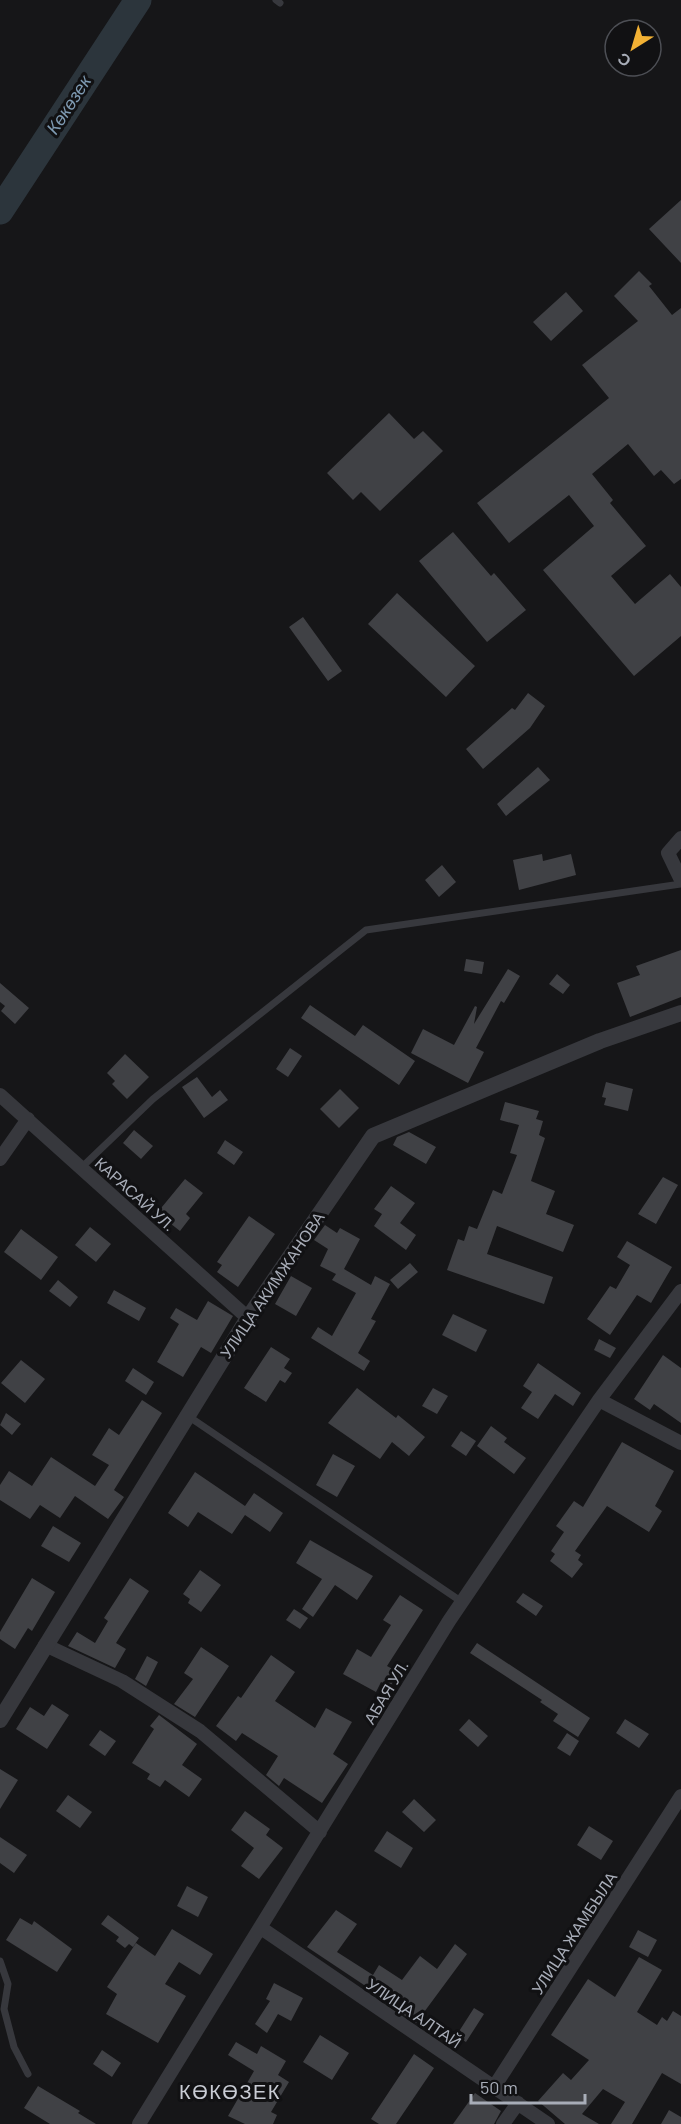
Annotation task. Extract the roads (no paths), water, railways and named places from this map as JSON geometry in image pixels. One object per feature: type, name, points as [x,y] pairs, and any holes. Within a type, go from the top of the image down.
[{"type":"street","points":[[681,838],[668,853],[681,882]]},
{"type":"street","name":"УЛИЦА АКИМЖАНОВА","points":[[0,1720],[248,1318],[373,1136],[600,1041],[681,1013]]},
{"type":"street","name":"КАРАСАЙ УЛ.","points":[[0,1095],[248,1318]]},
{"type":"street","points":[[0,1159],[28,1119]]},
{"type":"street","name":"АБАЯ УЛ.","points":[[139,2124],[462,1602],[599,1400],[681,1291]]},
{"type":"street","points":[[599,1400],[681,1443]]},
{"type":"street","points":[[45,1645],[122,1681],[200,1731],[320,1832]]},
{"type":"street","name":"УЛИЦА ЖАМБЫЛА","points":[[494,2087],[681,1796]]},
{"type":"street","name":"УЛИЦА АЛТАЙ","points":[[261,1928],[548,2124]]},
{"type":"street","points":[[503,2124],[518,2103]]},
{"type":"lane","points":[[82,1167],[153,1099],[366,930],[681,882]]},
{"type":"lane","points":[[187,1415],[462,1602]]},
{"type":"lane","points":[[0,1961],[8,1984],[2,2001],[14,2047],[28,2074]]},
{"type":"waterway","name":"Көкөзек","points":[[0,211],[138,0]]},
{"type":"district","name":"КӨКӨЗЕК","points":[[230,2092]]}]
